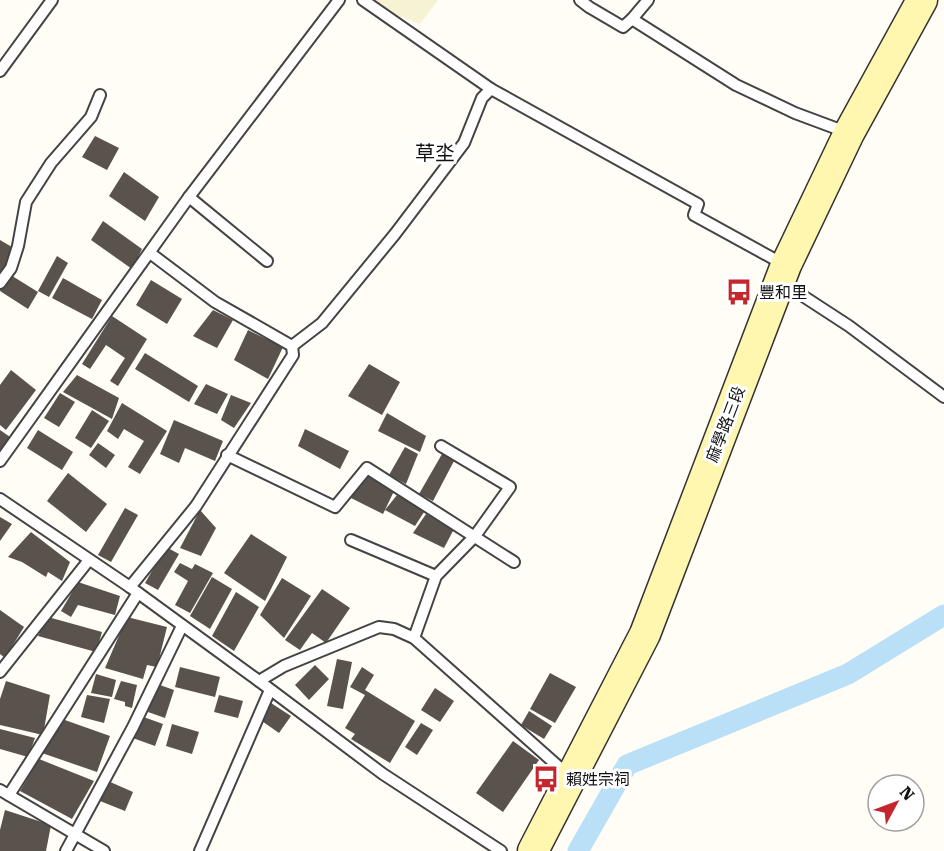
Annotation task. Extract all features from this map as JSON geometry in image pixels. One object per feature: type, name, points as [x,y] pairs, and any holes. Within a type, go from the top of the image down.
[{"type":"main road","name":"麻學路三段","points":[[533,851],[645,634],[783,273],[849,133],[922,0]]},
{"type":"lane","points":[[0,71],[52,0]]},
{"type":"lane","points":[[0,461],[189,197],[337,2],[324,0]]},
{"type":"lane","points":[[363,0],[491,89],[698,204],[694,215],[783,273],[944,397]]},
{"type":"lane","points":[[580,0],[589,8],[623,27],[648,0]]},
{"type":"lane","points":[[632,19],[736,85],[795,113],[849,133]]},
{"type":"lane","points":[[292,346],[322,323],[395,234],[464,143],[482,98],[491,89]]},
{"type":"lane","points":[[0,283],[11,268],[18,246],[26,202],[51,163],[91,117],[100,95]]},
{"type":"lane","points":[[189,197],[267,261]]},
{"type":"lane","points":[[150,253],[215,302],[292,346]]},
{"type":"lane","points":[[104,851],[5,792],[134,590],[196,506],[227,454],[293,355],[292,346]]},
{"type":"lane","points":[[414,638],[436,576],[475,536],[510,487],[441,446]]},
{"type":"lane","points":[[227,454],[335,507],[367,468],[514,562]]},
{"type":"lane","points":[[0,500],[134,590],[383,774],[501,851]]},
{"type":"lane","points":[[351,540],[436,576]]},
{"type":"lane","points":[[0,672],[89,560]]},
{"type":"lane","points":[[66,851],[133,727],[182,626]]},
{"type":"lane","points":[[259,681],[284,666],[380,627],[394,629],[414,638],[572,778]]},
{"type":"lane","points":[[200,851],[270,690]]},
{"type":"shaded area","points":[[356,0],[438,0],[420,24]]},
{"type":"building","points":[[95,136],[119,148],[107,170],[82,157]]},
{"type":"building","points":[[124,172],[159,197],[145,221],[109,196]]},
{"type":"building","points":[[103,221],[142,249],[132,269],[91,240]]},
{"type":"building","points":[[0,240],[17,250],[0,278]]},
{"type":"building","points":[[57,256],[68,263],[49,297],[38,291]]},
{"type":"building","points":[[9,274],[38,292],[28,309],[0,291]]},
{"type":"building","points":[[63,278],[102,300],[92,319],[52,298]]},
{"type":"building","points":[[151,280],[182,299],[167,324],[136,305]]},
{"type":"building","points":[[213,310],[233,320],[217,348],[193,336]]},
{"type":"building","points":[[112,316],[147,339],[118,386],[110,381],[125,358],[106,345],[90,369],[82,364]]},
{"type":"building","points":[[248,330],[283,347],[268,379],[234,360]]},
{"type":"building","points":[[145,353],[198,386],[189,402],[135,369]]},
{"type":"building","points":[[369,364],[400,382],[382,415],[348,396]]},
{"type":"building","points":[[11,370],[36,390],[6,430],[0,425],[0,385]]},
{"type":"building","points":[[77,375],[119,398],[112,419],[63,392]]},
{"type":"building","points":[[206,384],[228,394],[217,414],[194,404]]},
{"type":"building","points":[[60,393],[75,402],[59,427],[44,418]]},
{"type":"building","points":[[231,395],[251,403],[234,428],[221,420]]},
{"type":"building","points":[[122,403],[167,431],[140,474],[128,467],[144,441],[124,429],[118,439],[107,431]]},
{"type":"building","points":[[92,410],[109,421],[91,448],[75,438]]},
{"type":"building","points":[[387,413],[426,436],[420,452],[378,431]]},
{"type":"building","points":[[174,420],[223,441],[215,461],[185,448],[179,463],[160,454]]},
{"type":"building","points":[[305,429],[349,451],[340,469],[298,446]]},
{"type":"building","points":[[0,430],[10,437],[0,451]]},
{"type":"building","points":[[38,430],[73,452],[62,470],[27,448]]},
{"type":"building","points":[[98,443],[115,455],[106,468],[89,455]]},
{"type":"building","points":[[405,447],[418,454],[406,484],[389,475]]},
{"type":"building","points":[[442,454],[454,461],[433,501],[419,494]]},
{"type":"building","points":[[68,473],[107,504],[86,532],[47,501]]},
{"type":"building","points":[[366,475],[394,491],[383,514],[351,498]]},
{"type":"building","points":[[397,495],[426,509],[415,526],[385,510]]},
{"type":"building","points":[[125,508],[138,515],[111,562],[98,555]]},
{"type":"building","points":[[200,510],[216,528],[201,556],[180,548]]},
{"type":"building","points":[[426,514],[454,529],[444,548],[413,533]]},
{"type":"building","points":[[0,517],[12,524],[0,541]]},
{"type":"building","points":[[31,532],[70,562],[62,581],[48,572],[46,577],[22,562],[8,557]]},
{"type":"building","points":[[251,534],[287,557],[265,601],[224,573]]},
{"type":"building","points":[[166,547],[179,554],[158,590],[145,583]]},
{"type":"building","points":[[180,563],[192,569],[195,564],[213,573],[190,613],[175,605],[188,581],[174,572]]},
{"type":"building","points":[[212,577],[232,589],[210,629],[190,616]]},
{"type":"building","points":[[282,578],[311,596],[284,638],[260,615]]},
{"type":"building","points":[[78,582],[120,596],[115,615],[78,605],[71,617],[61,611]]},
{"type":"building","points":[[322,589],[350,608],[326,643],[312,633],[300,650],[285,640]]},
{"type":"building","points":[[236,592],[259,607],[234,651],[212,636]]},
{"type":"building","points":[[0,610],[24,627],[5,658],[0,654]]},
{"type":"building","points":[[48,617],[102,632],[96,652],[38,636]]},
{"type":"building","points":[[127,617],[167,627],[157,667],[147,665],[143,679],[105,668]]},
{"type":"building","points":[[337,659],[352,662],[343,709],[327,706]]},
{"type":"building","points":[[315,665],[329,679],[309,700],[295,685]]},
{"type":"building","points":[[180,667],[220,677],[215,697],[175,687]]},
{"type":"building","points":[[362,667],[374,675],[365,690],[415,721],[390,763],[351,739],[355,734],[345,728],[365,695],[350,687]]},
{"type":"building","points":[[550,673],[576,687],[555,723],[530,709]]},
{"type":"building","points":[[96,674],[116,680],[112,697],[91,693]]},
{"type":"building","points":[[6,681],[50,695],[43,735],[0,725],[0,699]]},
{"type":"building","points":[[121,681],[137,685],[132,708],[125,706],[125,702],[114,699]]},
{"type":"building","points":[[157,684],[174,690],[165,718],[148,712]]},
{"type":"building","points":[[435,688],[454,701],[440,722],[421,710]]},
{"type":"building","points":[[87,695],[110,699],[104,723],[81,717]]},
{"type":"building","points":[[219,695],[243,701],[238,718],[214,712]]},
{"type":"building","points":[[271,703],[291,716],[279,733],[259,719]]},
{"type":"building","points":[[529,711],[552,726],[544,739],[521,725]]},
{"type":"building","points":[[138,715],[163,724],[155,746],[130,737]]},
{"type":"building","points":[[62,719],[110,736],[97,772],[39,752]]},
{"type":"building","points":[[421,723],[433,730],[417,755],[405,747]]},
{"type":"building","points":[[172,724],[199,732],[192,754],[166,746]]},
{"type":"building","points":[[0,729],[35,738],[28,757],[0,749]]},
{"type":"building","points":[[513,741],[539,760],[503,812],[476,793]]},
{"type":"building","points":[[39,759],[94,781],[72,819],[20,791]]},
{"type":"building","points":[[108,781],[133,792],[125,811],[100,801]]},
{"type":"building","points":[[5,810],[51,825],[46,851],[0,851],[0,830]]},
{"type":"waterway","points":[[578,851],[627,765],[848,674],[944,615]]},
{"type":"place","name":"豐和里","points":[[739,292]]},
{"type":"place","name":"賴姓宗祠","points":[[546,779]]},
{"type":"district","name":"草坔","points":[[435,153]]}]
